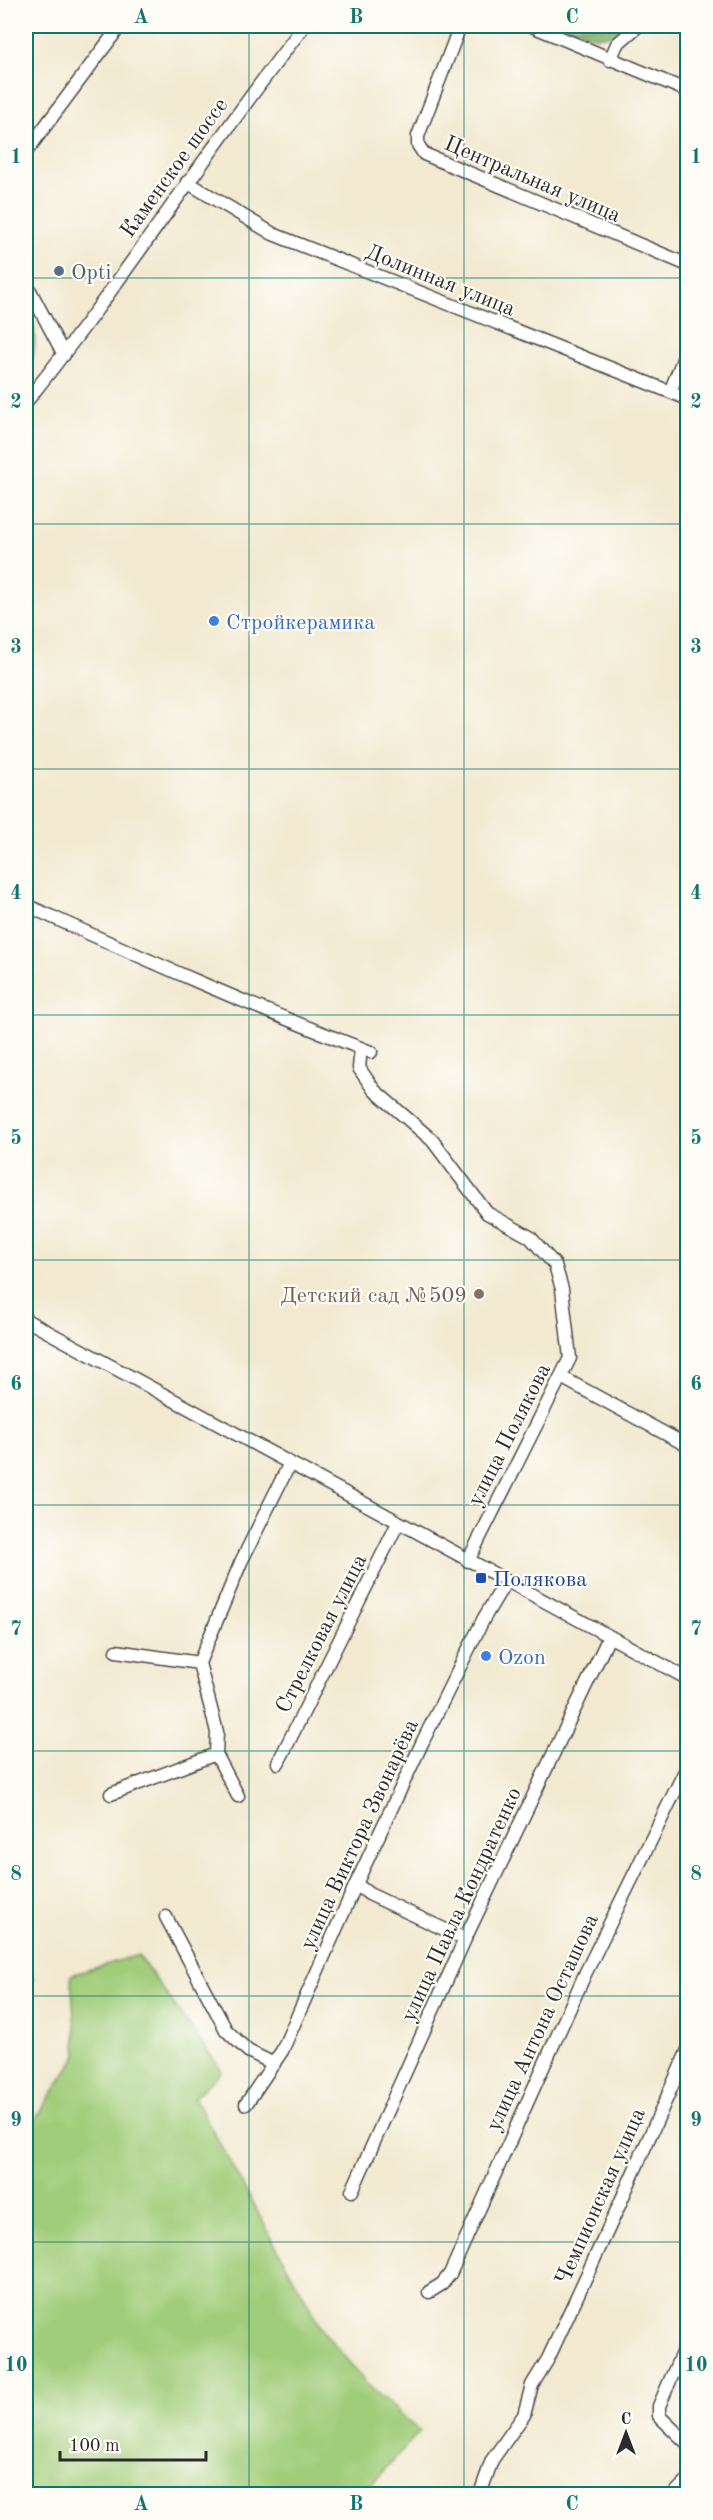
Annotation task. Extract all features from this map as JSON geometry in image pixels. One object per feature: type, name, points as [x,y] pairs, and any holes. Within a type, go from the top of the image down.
[{"type":"street","points":[[26,152],[120,26]]},
{"type":"street","name":"Каменское шоссе","points":[[26,402],[64,355],[77,333],[304,26]]},
{"type":"street","name":"Центральная улица","points":[[460,26],[418,136],[418,145],[424,154],[687,265]]},
{"type":"street","points":[[532,26],[687,91]]},
{"type":"street","points":[[610,60],[617,44],[638,26]]},
{"type":"street","name":"Долинная улица","points":[[188,182],[273,234],[687,399]]},
{"type":"street","points":[[26,283],[64,355]]},
{"type":"street","points":[[670,392],[687,347]]},
{"type":"street","name":"улица Полякова","points":[[26,905],[170,970],[366,1050],[360,1068],[374,1090],[432,1140],[487,1213],[530,1237],[555,1265],[562,1289],[570,1358],[468,1560]]},
{"type":"street","points":[[26,1320],[687,1679]]},
{"type":"street","points":[[561,1377],[687,1446]]},
{"type":"street","points":[[238,1796],[216,1754],[217,1732],[199,1663],[241,1562],[290,1463]]},
{"type":"street","name":"Стрелковая улица","points":[[278,1763],[398,1523]]},
{"type":"street","name":"улица Виктора Звонарёва","points":[[246,2104],[282,2051],[356,1884],[479,1628],[506,1581]]},
{"type":"street","name":"улица Павла Кондратенко","points":[[352,2191],[465,1939],[609,1637]]},
{"type":"street","points":[[116,1652],[199,1663]]},
{"type":"street","points":[[111,1794],[216,1754]]},
{"type":"street","name":"улица Антона Осташова","points":[[429,2292],[442,2284],[450,2274],[586,1972],[687,1764]]},
{"type":"street","points":[[356,1884],[369,1894],[465,1939]]},
{"type":"street","points":[[166,1917],[226,2030],[249,2051],[274,2064]]},
{"type":"street","name":"Чемпионская улица","points":[[480,2494],[492,2460],[524,2415],[532,2385],[548,2359],[687,2050]]},
{"type":"street","points":[[687,2339],[658,2406],[660,2416],[687,2444]]},
{"type":"street","points":[[674,2494],[687,2480]]},
{"type":"green space","points":[[564,26],[627,26],[610,35],[596,36]]},
{"type":"green space","points":[[26,307],[34,324],[35,343],[26,381]]},
{"type":"green space","points":[[138,1955],[222,2071],[194,2097],[323,2331],[368,2385],[420,2431],[362,2494],[26,2494],[26,2134],[77,2055],[71,1975]]},
{"type":"green space","points":[[26,1970],[33,1977],[26,2032]]},
{"type":"place","name":"Opti","points":[[59,271]]},
{"type":"place","name":"Стройкерамика","points":[[214,621]]},
{"type":"place","name":"Детский сад №509","points":[[479,1294]]},
{"type":"place","name":"Полякова","points":[[481,1578]]},
{"type":"place","name":"Ozon","points":[[486,1656]]}]
